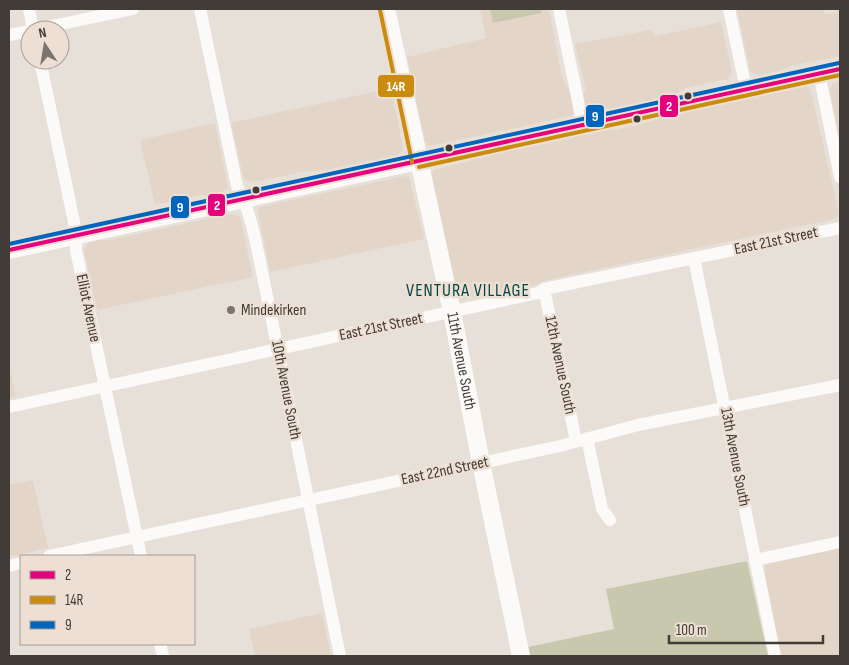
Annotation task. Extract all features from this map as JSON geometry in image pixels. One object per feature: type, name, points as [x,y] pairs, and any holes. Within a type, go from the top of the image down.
[{"type":"main road","name":"11th Avenue South","points":[[386,9],[452,312],[521,656]]},
{"type":"main road","points":[[9,250],[840,69]]},
{"type":"street","points":[[70,22],[133,9]]},
{"type":"street","name":"10th Avenue South","points":[[200,9],[237,186],[244,199],[259,257],[340,656]]},
{"type":"street","points":[[559,9],[583,125]]},
{"type":"street","points":[[729,9],[746,89]]},
{"type":"street","name":"Elliot Avenue","points":[[42,70],[76,236],[76,250],[141,555]]},
{"type":"street","points":[[819,73],[840,177]]},
{"type":"street","name":"East 21st Street","points":[[9,407],[452,312],[538,293],[544,289],[840,228]]},
{"type":"street","name":"13th Avenue South","points":[[694,258],[775,656]]},
{"type":"street","name":"12th Avenue South","points":[[544,289],[581,440],[602,509],[610,520]]},
{"type":"street","name":"East 22nd Street","points":[[54,555],[560,446],[638,425],[840,385]]},
{"type":"street","points":[[755,560],[840,542]]},
{"type":"shaded area","points":[[480,9],[549,9],[562,78],[570,91],[572,116],[430,146],[425,142],[407,57],[486,38]]},
{"type":"shaded area","points":[[737,9],[823,9],[825,14],[840,11],[840,56],[791,66],[780,71],[759,75],[754,74],[750,71]]},
{"type":"shaded area","points":[[721,22],[732,71],[728,79],[686,88],[675,95],[594,112],[585,108],[582,97],[586,90],[575,44],[650,30],[656,36]]},
{"type":"shaded area","points":[[840,81],[840,142],[830,90],[832,84]]},
{"type":"shaded area","points":[[805,86],[809,87],[811,91],[839,214],[834,219],[547,280],[532,286],[463,300],[456,296],[432,176],[433,171],[490,156],[507,149],[602,128],[615,130],[650,122],[670,113]]},
{"type":"shaded area","points":[[391,88],[403,147],[397,155],[327,170],[302,172],[254,182],[247,181],[243,175],[231,123]]},
{"type":"shaded area","points":[[215,123],[228,187],[222,193],[209,196],[202,195],[155,205],[140,140]]},
{"type":"shaded area","points":[[405,176],[409,177],[410,180],[424,239],[270,272],[258,212],[259,207]]},
{"type":"shaded area","points":[[229,214],[238,215],[241,220],[253,277],[97,310],[84,251],[88,243],[95,240],[109,240]]},
{"type":"shaded area","points":[[9,364],[16,396],[9,398]]},
{"type":"shaded area","points":[[33,480],[48,548],[9,557],[9,485]]},
{"type":"shaded area","points":[[840,548],[840,656],[781,656],[764,571],[765,566]]},
{"type":"shaded area","points":[[322,613],[331,656],[255,656],[249,629]]},
{"type":"green space","points":[[490,9],[541,9],[541,13],[493,23]]},
{"type":"green space","points":[[747,561],[768,656],[530,656],[528,647],[614,629],[606,589]]},
{"type":"transit line","name":"14R","points":[[380,10],[412,162]]},
{"type":"transit line","name":"9","points":[[9,244],[839,63]]},
{"type":"transit line","name":"2","points":[[9,250],[840,69]]},
{"type":"transit line","name":"14R","points":[[419,167],[840,75]]},
{"type":"place","name":"Mindekirken","points":[[231,310]]},
{"type":"district","name":"VENTURA VILLAGE","points":[[468,290]]}]
